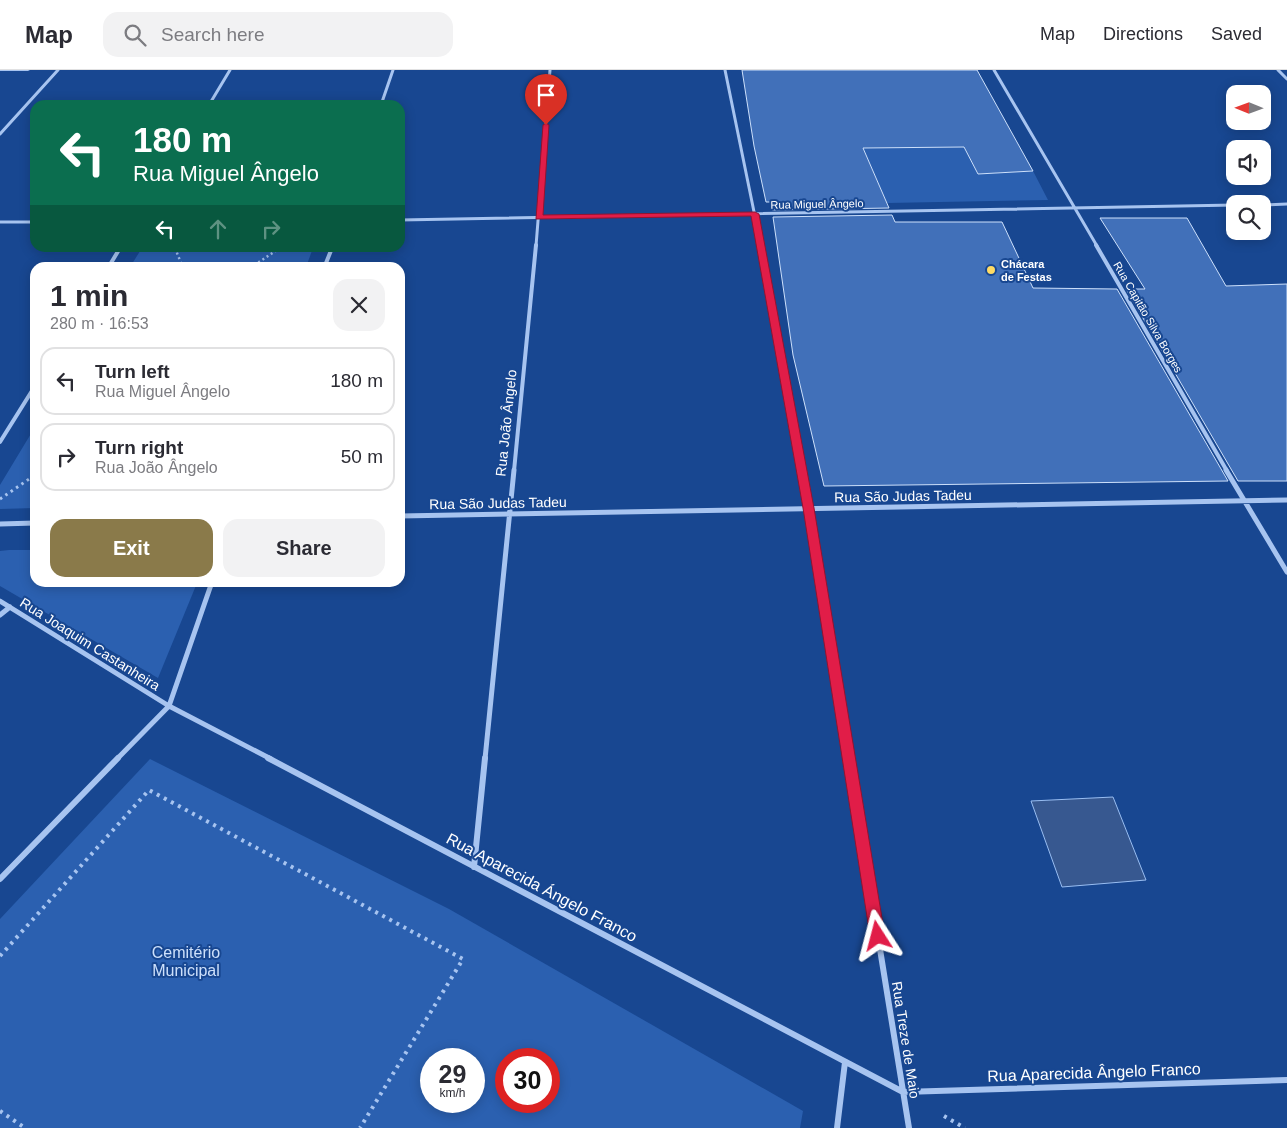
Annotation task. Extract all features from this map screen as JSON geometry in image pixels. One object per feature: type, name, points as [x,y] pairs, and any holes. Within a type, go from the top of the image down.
[{"type":"street","points":[[0,70],[28,70]]},
{"type":"street","points":[[31,100],[58,70]]},
{"type":"street","points":[[212,100],[230,70]]},
{"type":"street","points":[[383,100],[393,70]]},
{"type":"street","name":"Rua João Ângelo","points":[[474,867],[539,217],[550,70]]},
{"type":"street","name":"Rua Treze de Maio","points":[[725,70],[755,214],[808,508],[909,1128]]},
{"type":"street","name":"Rua Capitão Silva Borges","points":[[994,70],[1287,572]]},
{"type":"street","points":[[1278,70],[1287,79]]},
{"type":"street","points":[[0,134],[30,101]]},
{"type":"street","points":[[1271,205],[1287,204]]},
{"type":"street","name":"Rua Miguel Ângelo","points":[[405,220],[1226,205]]},
{"type":"street","points":[[0,222],[30,222]]},
{"type":"street","points":[[0,442],[30,394]]},
{"type":"street","name":"Rua São Judas Tadeu","points":[[405,516],[1287,500]]},
{"type":"street","points":[[0,524],[30,523]]},
{"type":"street","points":[[0,879],[169,706],[210,587]]},
{"type":"street","name":"Rua Joaquim Castanheira","points":[[0,600],[169,706]]},
{"type":"street","points":[[0,615],[10,607]]},
{"type":"street","name":"Rua Aparecida Ángelo Franco","points":[[169,706],[903,1092]]},
{"type":"street","points":[[837,1128],[845,1062]]},
{"type":"street","name":"Rua Aparecida Ângelo Franco","points":[[903,1092],[1287,1080]]},
{"type":"path","points":[[259,262],[274,252]]},
{"type":"path","points":[[0,499],[30,478]]},
{"type":"path","points":[[0,956],[149,790],[464,959],[360,1128]]},
{"type":"path","points":[[0,1110],[25,1128]]},
{"type":"green space","points":[[964,147],[978,174],[1033,171],[1048,200],[887,203],[863,148]]},
{"type":"green space","points":[[139,252],[312,252],[308,262],[133,262]]},
{"type":"green space","points":[[30,435],[30,508],[0,509],[0,485]]},
{"type":"green space","points":[[30,550],[30,587],[195,587],[158,678],[0,586],[0,551]]},
{"type":"green space","name":"Cemitério Municipal","points":[[150,759],[449,909],[803,1111],[800,1128],[0,1128],[0,919]]},
{"type":"shaded area","points":[[1113,797],[1146,880],[1062,887],[1031,801]]},
{"type":"building","points":[[742,70],[977,70],[1033,171],[978,174],[964,147],[863,148],[889,208],[772,210],[771,202],[766,202],[754,146]]},
{"type":"building","points":[[892,215],[895,222],[1002,222],[1033,288],[1117,289],[1228,481],[824,486],[793,355],[773,217]]},
{"type":"building","points":[[1100,218],[1187,218],[1226,286],[1287,284],[1287,481],[1238,481],[1126,289],[1145,289]]},
{"type":"place","name":"Chácara de Festas","points":[[991,270]]},
{"type":"route","points":[[546,125],[539,217],[755,214],[808,508],[878,936]]}]
